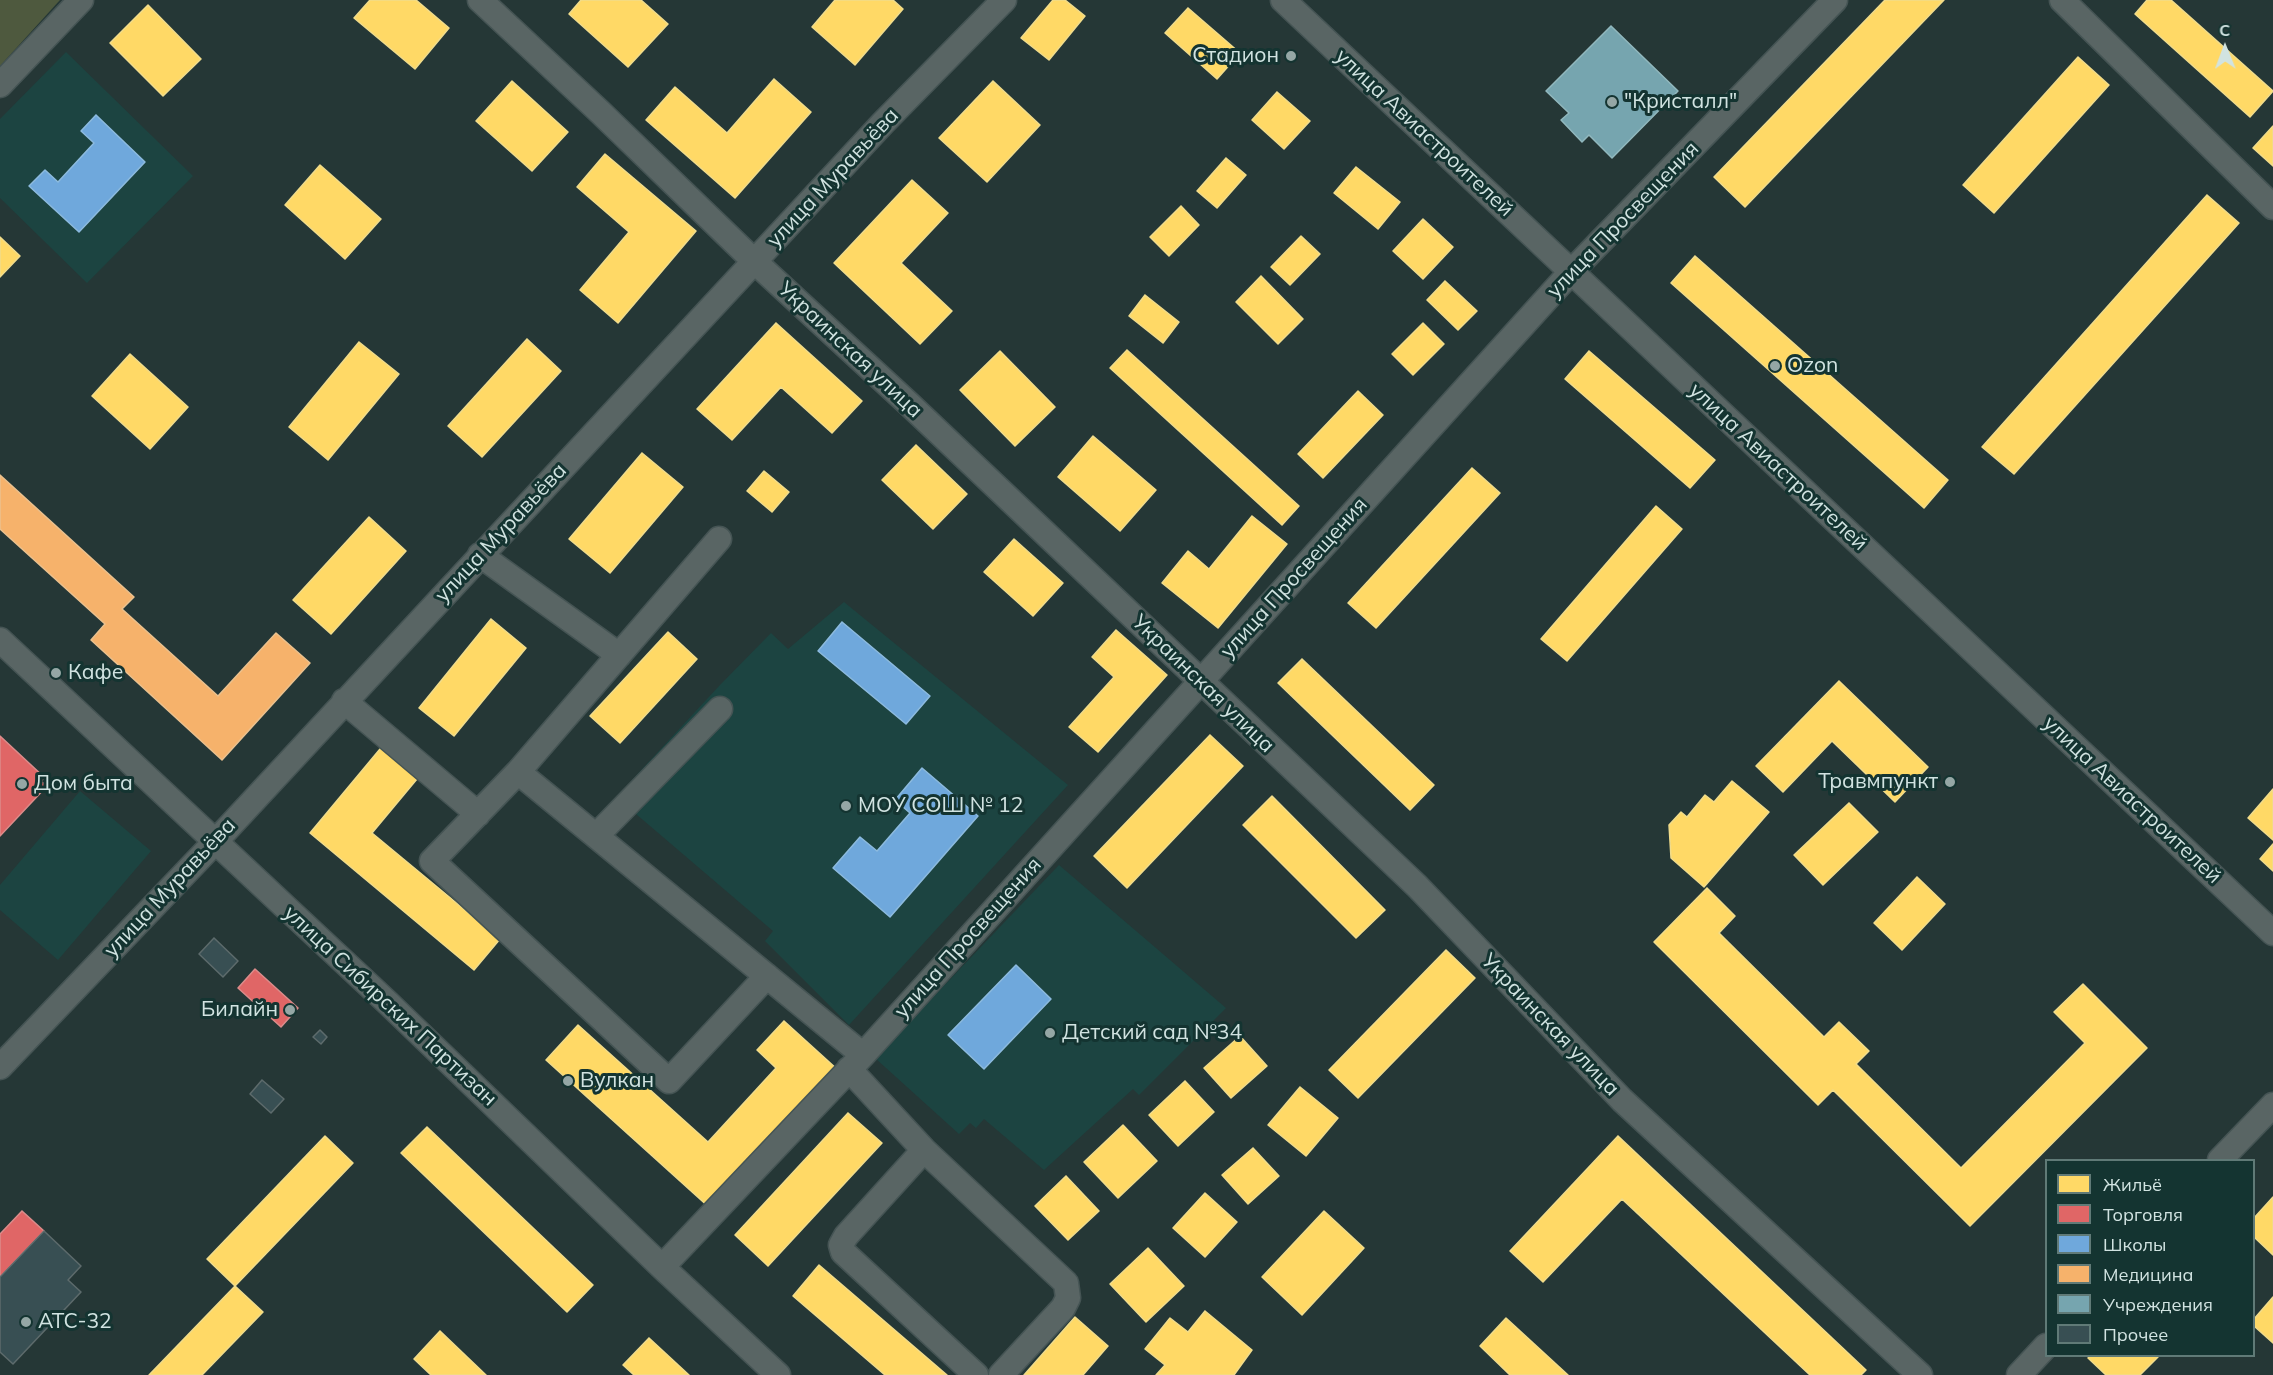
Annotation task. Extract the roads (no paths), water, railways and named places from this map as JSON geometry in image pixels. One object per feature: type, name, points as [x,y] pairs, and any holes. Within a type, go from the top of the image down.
[{"type":"street","points":[[0,86],[81,0]]},
{"type":"street","name":"Украинская улица","points":[[480,0],[1417,886],[1622,1100],[1920,1375]]},
{"type":"street","name":"улица Муравьёва","points":[[0,1067],[215,842],[883,123],[1004,0]]},
{"type":"street","name":"улица Авиастроителей","points":[[1283,0],[2273,933]]},
{"type":"street","name":"улица Просвещения","points":[[662,1267],[856,1062],[1571,272],[1835,0]]},
{"type":"street","points":[[2062,0],[2273,207]]},
{"type":"street","points":[[719,539],[518,772],[432,861],[669,1081],[767,976]]},
{"type":"street","points":[[480,555],[619,655]]},
{"type":"street","name":"улица Сибирских Партизан","points":[[0,640],[395,1009],[662,1267],[778,1375]]},
{"type":"street","points":[[344,701],[478,814]]},
{"type":"street","points":[[596,836],[720,709]]},
{"type":"street","points":[[518,772],[767,976],[856,1062],[924,1150],[1066,1282],[1068,1298],[1064,1308],[1001,1375]]},
{"type":"street","points":[[2222,1159],[2273,1105]]},
{"type":"street","points":[[924,1150],[846,1236],[841,1245],[843,1252],[976,1375]]},
{"type":"street","points":[[2019,1375],[2045,1347]]},
{"type":"place","name":"Стадион","points":[[1291,56]]},
{"type":"place","name":"\"Кристалл\"","points":[[1612,102]]},
{"type":"place","name":"Ozon","points":[[1775,366]]},
{"type":"place","name":"Кафе","points":[[56,673]]},
{"type":"place","name":"Травмпункт","points":[[1950,782]]},
{"type":"place","name":"Дом быта","points":[[22,784]]},
{"type":"place","name":"МОУ СОШ № 12","points":[[846,806]]},
{"type":"place","name":"Билайн","points":[[290,1010]]},
{"type":"place","name":"Детский сад №34","points":[[1050,1033]]},
{"type":"place","name":"Вулкан","points":[[568,1081]]},
{"type":"place","name":"АТС-32","points":[[26,1322]]}]
